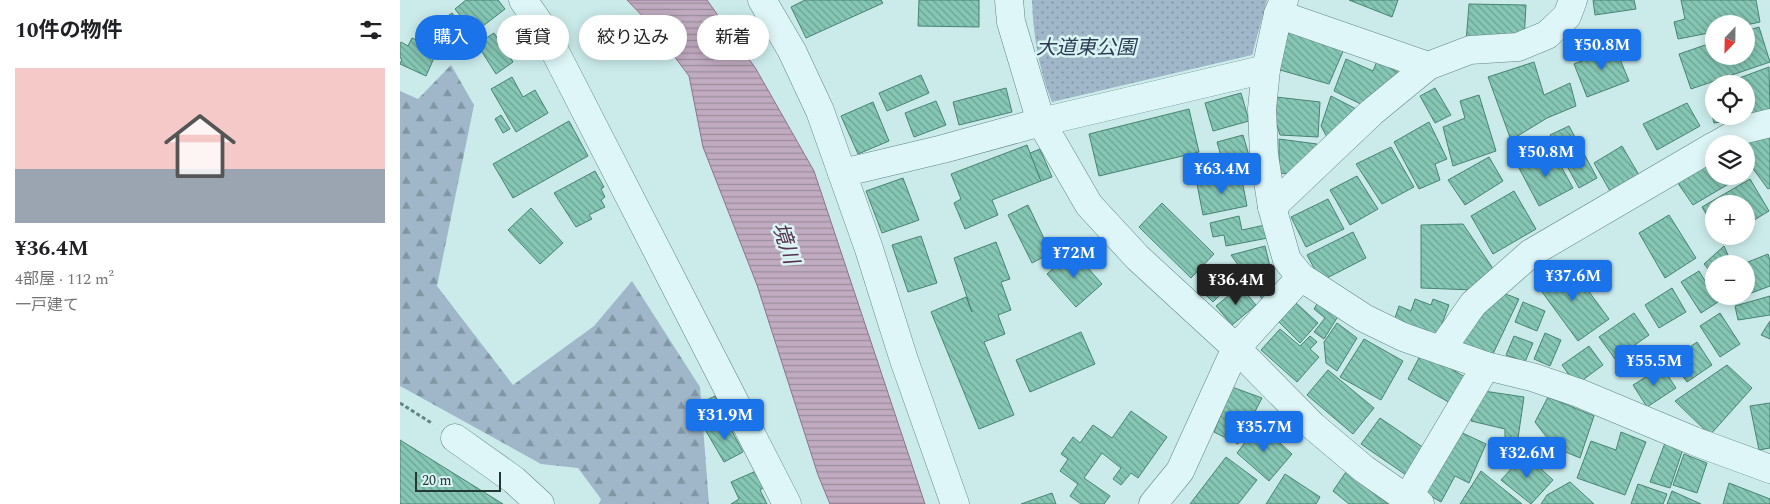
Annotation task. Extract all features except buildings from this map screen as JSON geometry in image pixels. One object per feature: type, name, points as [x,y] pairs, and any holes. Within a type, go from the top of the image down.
[{"type":"street","points":[[523,0],[548,38],[787,504]]},
{"type":"street","points":[[762,0],[805,78],[842,173],[904,360],[955,504]]},
{"type":"street","points":[[1010,0],[1011,22],[1040,122],[1089,205],[1138,258],[1236,348],[1313,426],[1364,468],[1410,502],[1486,366]]},
{"type":"street","points":[[1272,207],[1372,112],[1428,66],[1470,50],[1518,47],[1547,35],[1567,16],[1573,0]]},
{"type":"street","points":[[1428,66],[1281,7],[1266,69],[1262,109],[1263,137],[1272,207],[1287,260],[1300,276],[1364,318],[1403,337],[1486,366],[1532,377],[1579,393],[1694,442],[1770,469]]},
{"type":"street","points":[[842,173],[943,149],[1040,122],[1266,69]]},
{"type":"street","points":[[1733,135],[1742,130],[1770,123]]},
{"type":"street","points":[[1441,350],[1473,304],[1531,253],[1705,151]]},
{"type":"street","points":[[1153,504],[1180,471],[1236,348],[1300,276]]},
{"type":"street","points":[[455,438],[514,480],[540,504]]},
{"type":"path","points":[[400,403],[455,438]]},
{"type":"green space","name":"大道東公園","points":[[1032,0],[1267,0],[1252,55],[1052,102],[1037,52]]},
{"type":"green space","points":[[451,65],[474,105],[437,286],[513,385],[594,326],[632,281],[700,387],[709,504],[599,504],[601,499],[578,468],[541,464],[400,386],[400,91],[418,99]]},
{"type":"water","name":"境川","points":[[627,0],[707,0],[718,15],[697,15],[697,60],[750,60],[756,69],[814,171],[925,504],[830,504],[818,475],[757,285],[703,147],[689,76],[677,60],[687,60],[687,15],[641,15]]}]
